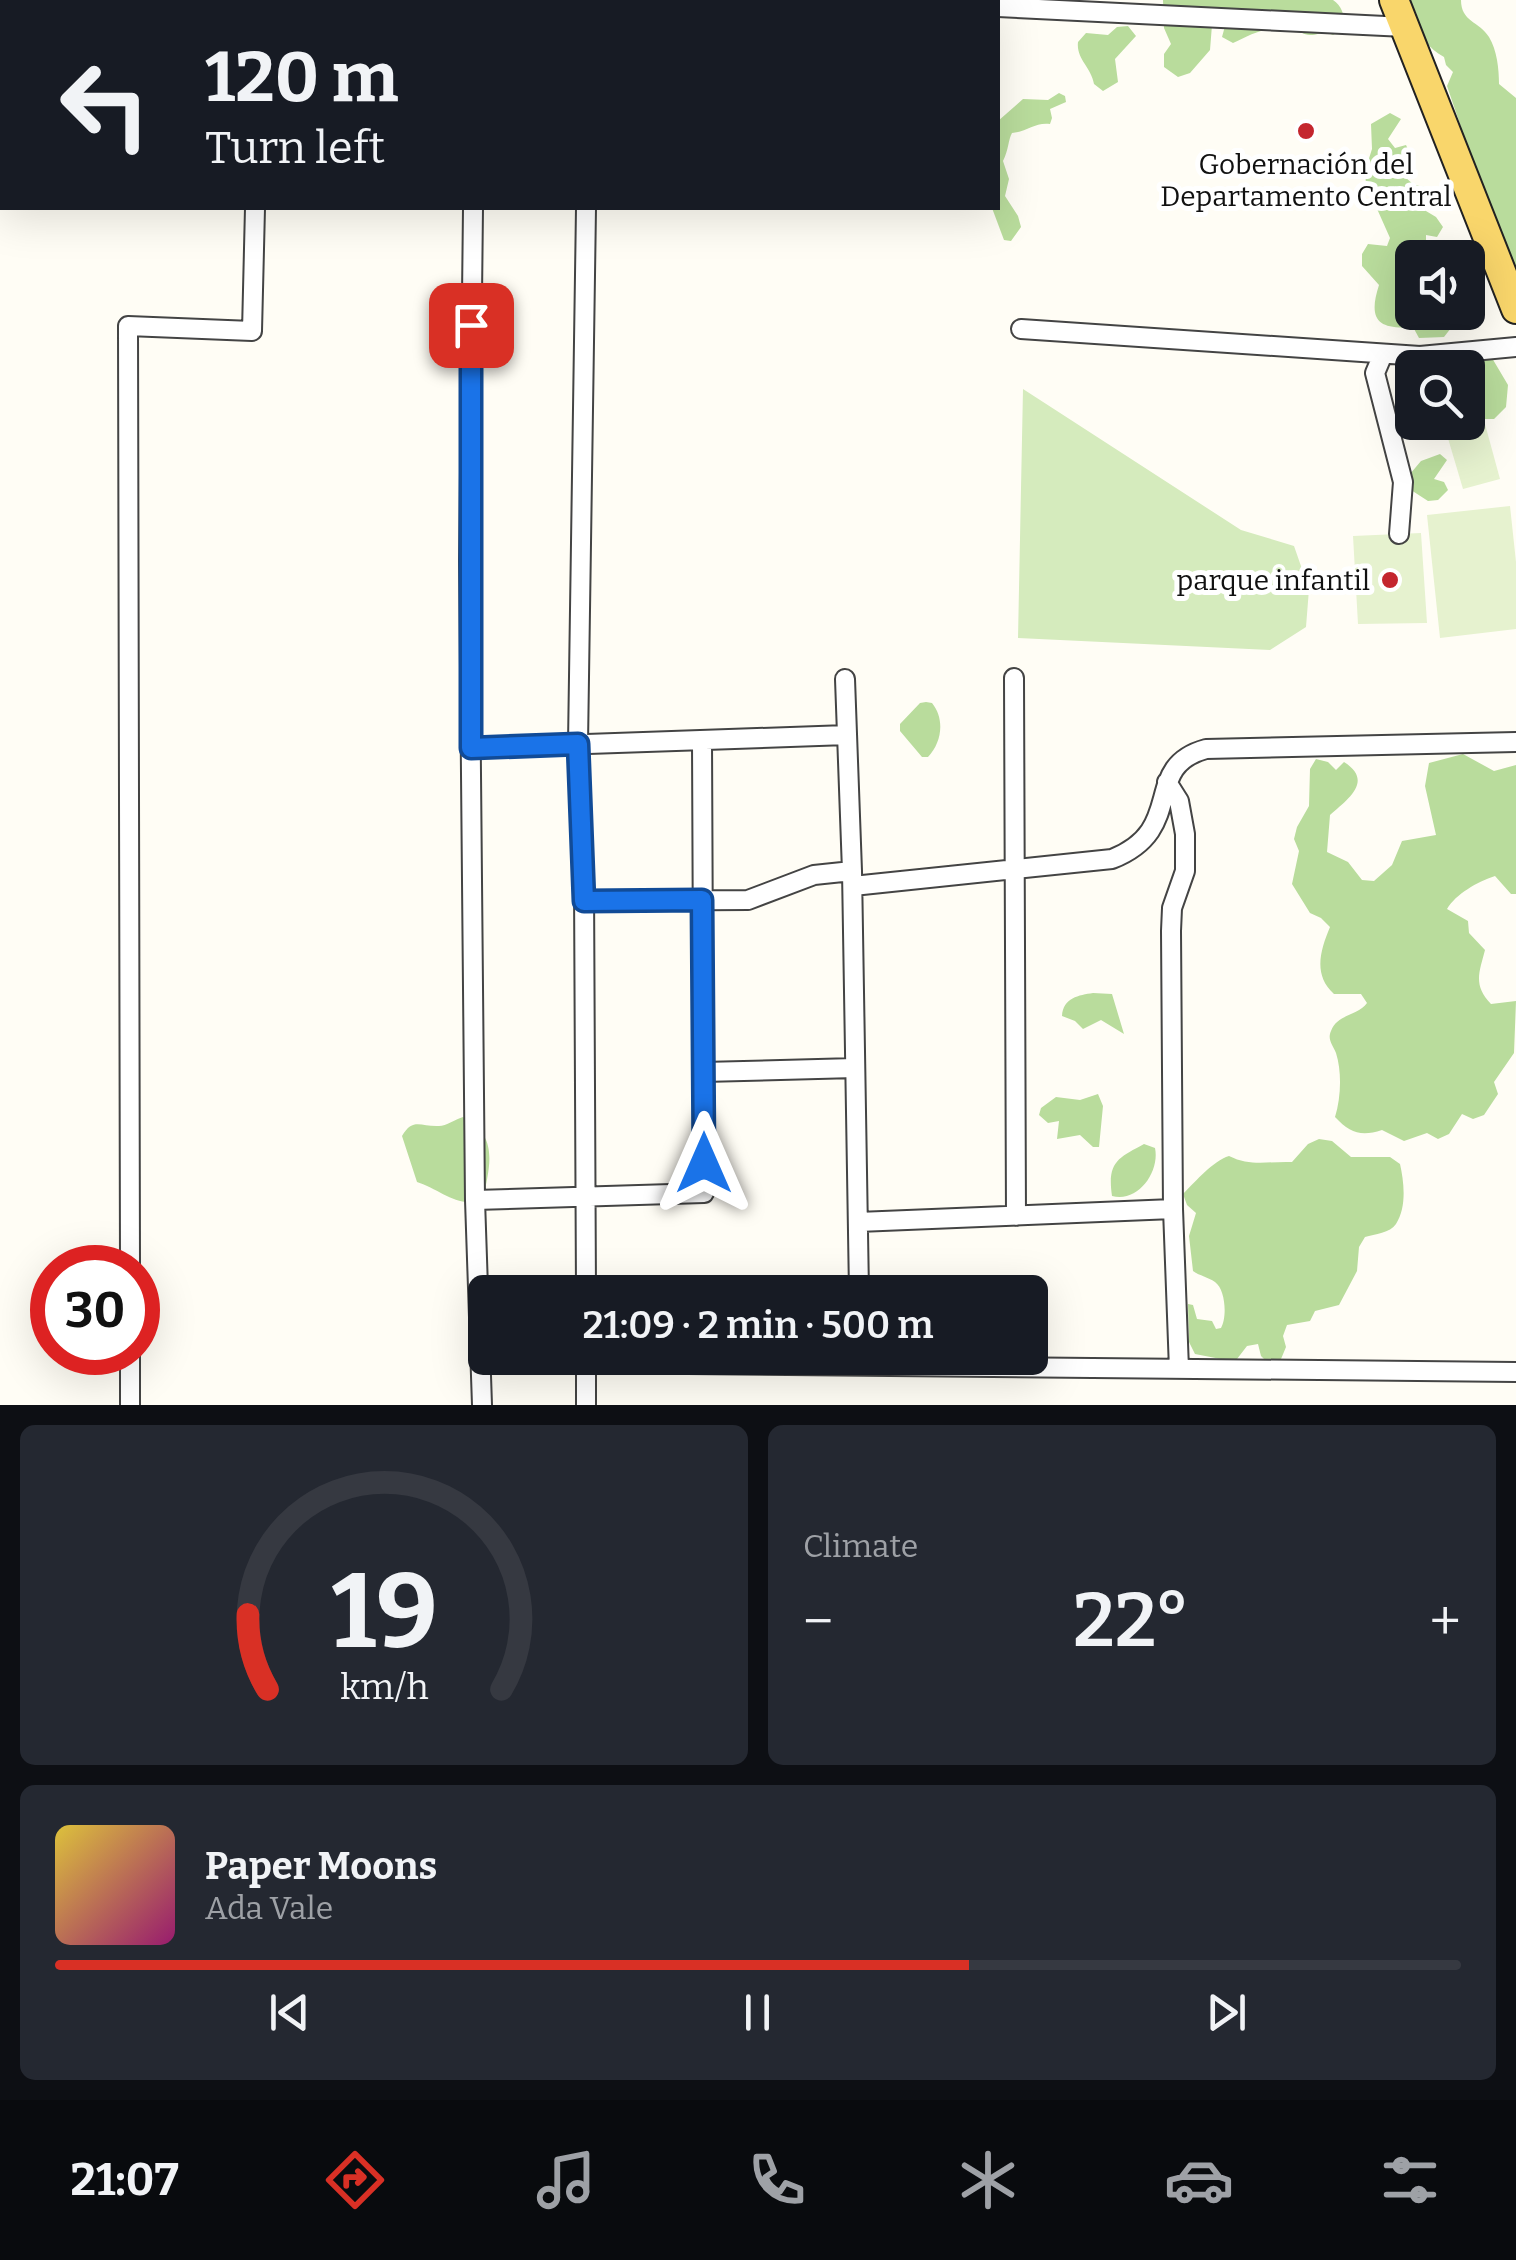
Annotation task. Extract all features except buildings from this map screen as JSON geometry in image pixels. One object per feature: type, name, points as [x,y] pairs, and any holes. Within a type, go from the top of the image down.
[{"type":"main road","points":[[1394,0],[1516,309]]},
{"type":"street","points":[[1000,7],[1405,27]]},
{"type":"street","points":[[130,1245],[128,326],[252,330],[255,210]]},
{"type":"street","points":[[472,210],[469,541],[478,1275]]},
{"type":"street","points":[[586,210],[578,744],[584,901],[586,1275]]},
{"type":"street","points":[[1021,328],[1420,356],[1516,347]]},
{"type":"street","points":[[1383,354],[1375,373],[1403,482],[1400,534]]},
{"type":"street","points":[[845,678],[859,1275]]},
{"type":"street","points":[[1014,678],[1016,1216]]},
{"type":"street","points":[[471,748],[847,735]]},
{"type":"street","points":[[475,1200],[704,1193],[702,740]]},
{"type":"street","points":[[584,901],[748,900],[814,875],[852,879],[1112,859],[1133,850],[1156,823],[1167,782],[1179,759],[1206,749],[1516,742]]},
{"type":"street","points":[[1167,782],[1179,800],[1185,871],[1172,908],[1171,931],[1173,1210],[1180,1369]]},
{"type":"street","points":[[704,1072],[854,1068]]},
{"type":"street","points":[[858,1222],[1173,1210]]},
{"type":"street","points":[[1048,1366],[1516,1372]]},
{"type":"street","points":[[130,1375],[130,1405]]},
{"type":"street","points":[[480,1402],[481,1375]]},
{"type":"street","points":[[586,1375],[586,1405]]},
{"type":"green space","points":[[1163,0],[1333,0],[1343,13],[1344,29],[1333,35],[1310,35],[1295,29],[1270,28],[1233,43],[1222,37],[1225,26],[1212,25],[1210,50],[1190,73],[1178,77],[1164,67],[1164,54],[1171,44],[1164,28]]},
{"type":"green space","points":[[1408,0],[1461,0],[1464,13],[1492,42],[1499,84],[1516,98],[1516,306],[1451,141],[1461,127],[1447,86],[1453,72],[1444,57],[1427,43]]},
{"type":"green space","points":[[1128,26],[1136,36],[1115,59],[1118,82],[1103,91],[1094,84],[1078,42],[1086,33],[1108,35],[1117,27]]},
{"type":"green space","points":[[1059,93],[1066,102],[1050,109],[1050,124],[1012,133],[1003,161],[1009,179],[1005,196],[1021,227],[1011,241],[1004,240],[993,210],[1000,210],[1000,119],[1023,99],[1048,100]]},
{"type":"green space","points":[[1390,113],[1401,119],[1388,139],[1395,148],[1406,145],[1411,156],[1404,165],[1405,177],[1414,185],[1425,187],[1426,211],[1443,227],[1437,237],[1426,235],[1426,240],[1395,240],[1395,326],[1378,320],[1375,306],[1379,285],[1362,266],[1362,254],[1368,244],[1387,246],[1390,238],[1366,184],[1365,171],[1372,149],[1371,124]]},
{"type":"green space","points":[[1415,330],[1449,330],[1444,337],[1419,338]]},
{"type":"green space","points":[[1485,358],[1492,358],[1508,385],[1506,407],[1494,419],[1485,419]]},
{"type":"green space","points":[[1023,389],[1241,530],[1294,546],[1309,589],[1306,627],[1270,650],[1018,638]]},
{"type":"green space","points":[[1485,424],[1500,479],[1463,489],[1448,440],[1485,440]]},
{"type":"green space","points":[[1440,454],[1447,460],[1434,479],[1444,482],[1448,490],[1438,500],[1428,501],[1411,490],[1410,474],[1421,461]]},
{"type":"green space","points":[[1510,506],[1516,562],[1516,629],[1440,638],[1427,515]]},
{"type":"green space","name":"parque infantil","points":[[1421,533],[1427,623],[1358,624],[1353,536]]},
{"type":"green space","points":[[926,702],[936,709],[940,730],[933,751],[922,757],[900,731],[900,724],[920,703]]},
{"type":"green space","points":[[1463,754],[1494,771],[1516,765],[1516,894],[1511,894],[1495,876],[1468,889],[1447,909],[1468,921],[1469,933],[1485,950],[1479,978],[1485,997],[1491,1004],[1516,1001],[1514,1053],[1494,1082],[1498,1094],[1484,1115],[1473,1119],[1462,1114],[1449,1134],[1438,1139],[1427,1133],[1404,1141],[1382,1130],[1356,1132],[1335,1117],[1340,1077],[1330,1037],[1338,1021],[1367,1003],[1361,994],[1334,994],[1327,987],[1320,962],[1330,927],[1310,913],[1292,884],[1299,851],[1294,839],[1309,806],[1310,769],[1316,759],[1328,762],[1336,770],[1344,762],[1357,776],[1355,790],[1330,815],[1327,852],[1348,862],[1362,880],[1374,881],[1392,865],[1402,841],[1436,835],[1425,786],[1429,763]]},
{"type":"green space","points":[[1093,993],[1112,994],[1124,1034],[1101,1020],[1083,1029],[1062,1016],[1069,1001]]},
{"type":"green space","points":[[1098,1094],[1103,1106],[1099,1147],[1093,1147],[1080,1135],[1057,1139],[1059,1121],[1048,1123],[1039,1115],[1041,1108],[1056,1097],[1080,1100]]},
{"type":"green space","points":[[463,1117],[482,1133],[489,1152],[483,1199],[474,1202],[458,1200],[417,1182],[402,1136],[414,1125],[442,1126]]},
{"type":"green space","points":[[1319,1139],[1332,1141],[1351,1157],[1390,1157],[1400,1164],[1403,1202],[1396,1224],[1365,1237],[1359,1247],[1357,1271],[1339,1305],[1315,1311],[1310,1321],[1287,1325],[1281,1359],[1269,1364],[1261,1356],[1258,1344],[1247,1346],[1231,1361],[1195,1354],[1189,1342],[1188,1304],[1193,1305],[1197,1319],[1212,1321],[1216,1329],[1221,1328],[1225,1311],[1219,1286],[1193,1271],[1189,1236],[1196,1213],[1183,1194],[1229,1156],[1253,1162],[1292,1162],[1308,1144]]},
{"type":"green space","points":[[1144,1144],[1155,1148],[1150,1176],[1130,1195],[1112,1196],[1111,1176],[1116,1162]]},
{"type":"place","name":"Gobernación del Departamento Central","points":[[1306,131]]},
{"type":"place","name":"parque infantil","points":[[1390,580]]},
{"type":"route","points":[[471,325],[471,748],[578,744],[584,901],[702,900],[704,1163]]}]
